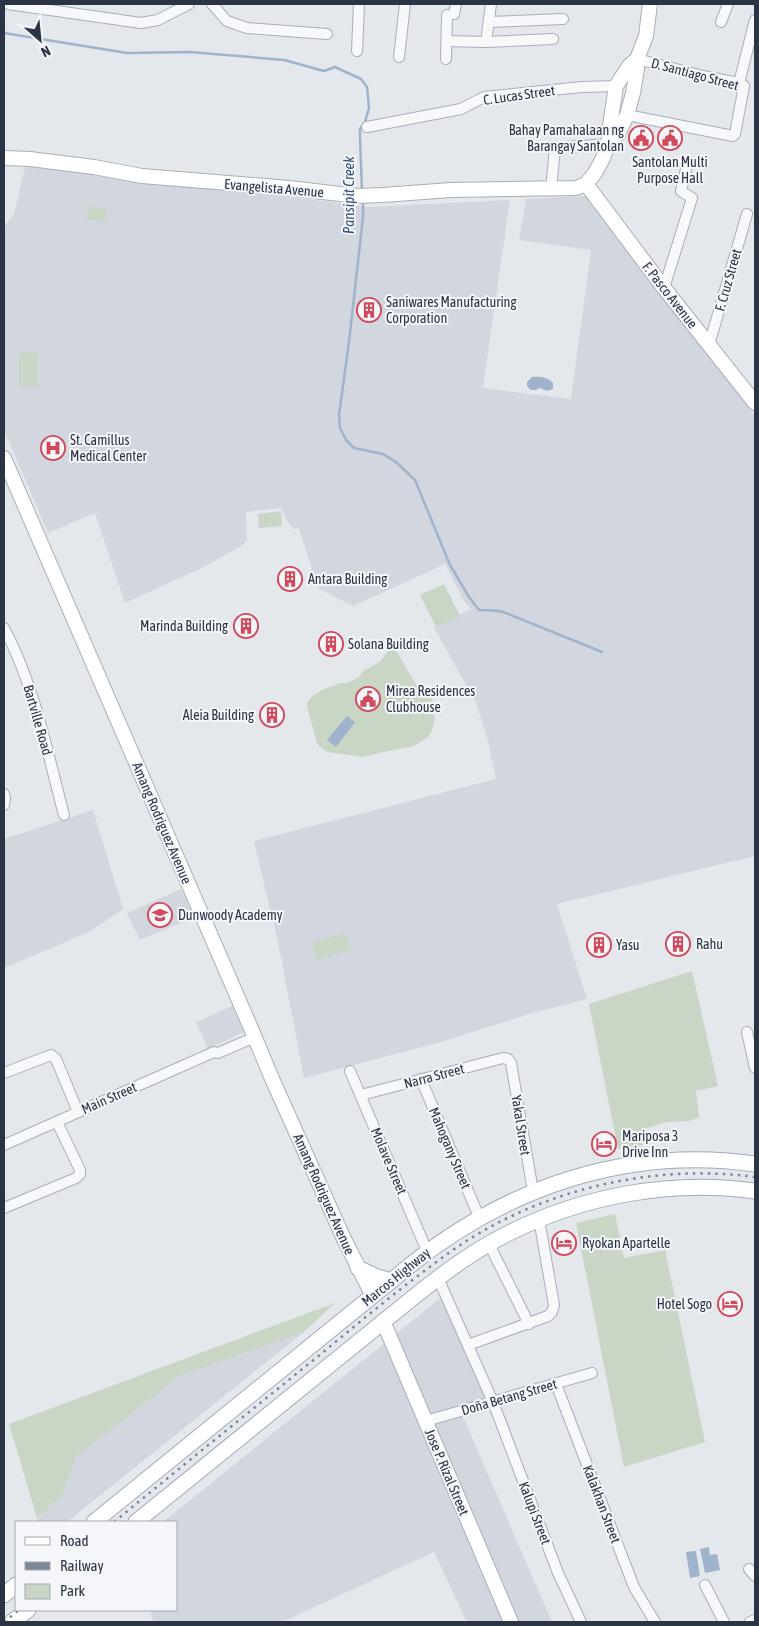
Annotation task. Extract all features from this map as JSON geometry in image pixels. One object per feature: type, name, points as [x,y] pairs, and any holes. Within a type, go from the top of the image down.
[{"type":"main road","name":"Marcos Highway","points":[[95,1521],[427,1251],[478,1217],[540,1189],[592,1172],[666,1161],[705,1160],[755,1164]]},
{"type":"main road","name":"Marcos Highway","points":[[137,1521],[438,1278],[460,1262],[505,1235],[539,1219],[619,1195],[666,1188],[707,1187],[755,1191]]},
{"type":"main road","points":[[540,1189],[554,1214]]},
{"type":"main road","points":[[358,1268],[377,1277],[391,1280]]},
{"type":"main road","points":[[180,1452],[198,1472]]},
{"type":"main road","points":[[4,1595],[15,1586]]},
{"type":"main road","points":[[12,1622],[27,1611]]},
{"type":"street","points":[[8,4],[141,23],[158,20],[189,4]]},
{"type":"street","points":[[212,4],[226,21],[247,28],[327,34]]},
{"type":"street","points":[[357,51],[359,4]]},
{"type":"street","points":[[399,57],[405,4]]},
{"type":"street","points":[[486,42],[491,4]]},
{"type":"street","points":[[586,184],[595,173],[611,138],[627,115],[633,93],[637,59],[646,36],[650,4]]},
{"type":"street","points":[[721,22],[728,4]]},
{"type":"street","points":[[446,59],[452,11]]},
{"type":"street","points":[[489,22],[563,19]]},
{"type":"street","points":[[739,83],[755,20]]},
{"type":"street","points":[[447,41],[486,42],[553,39]]},
{"type":"street","points":[[611,138],[616,86],[629,66],[637,59]]},
{"type":"street","name":"D. Santiago Street","points":[[627,115],[733,136],[735,134],[744,86],[739,83],[637,59]]},
{"type":"street","name":"C. Lucas Street","points":[[367,127],[461,109],[484,97],[582,86],[616,86]]},
{"type":"street","points":[[551,189],[555,148],[611,138]]},
{"type":"street","name":"Evangelista Avenue","points":[[4,158],[62,163],[142,176],[363,196],[451,190],[576,188],[586,184]]},
{"type":"street","points":[[664,288],[692,198],[681,191],[686,169]]},
{"type":"street","name":"F. Pasco Avenue","points":[[586,184],[664,288],[755,403]]},
{"type":"street","name":"F. Cruz Street","points":[[709,345],[747,214]]},
{"type":"street","name":"Amang Rodriguez Avenue","points":[[5,464],[273,1081],[358,1268],[373,1296]]},
{"type":"street","name":"Bartville Road","points":[[4,628],[21,663],[38,715],[64,815]]},
{"type":"street","points":[[747,1032],[755,1068]]},
{"type":"street","name":"Main Street","points":[[4,1145],[214,1052],[217,1048],[254,1034]]},
{"type":"street","points":[[4,1073],[51,1054],[56,1059],[78,1112]]},
{"type":"street","name":"Narra Street","points":[[361,1095],[502,1058],[508,1059]]},
{"type":"street","name":"Yakal Street","points":[[508,1059],[511,1063],[540,1189]]},
{"type":"street","name":"Molave Street","points":[[350,1071],[427,1251]]},
{"type":"street","name":"Mahogany Street","points":[[421,1079],[478,1217]]},
{"type":"street","points":[[4,1208],[76,1178],[80,1174],[80,1170],[57,1122]]},
{"type":"street","points":[[468,1345],[529,1324],[548,1316],[552,1312],[554,1305],[539,1219]]},
{"type":"street","points":[[490,1244],[529,1324]]},
{"type":"street","points":[[438,1278],[493,1402]]},
{"type":"street","name":"Jose P. Rizal Street","points":[[383,1321],[511,1622]]},
{"type":"street","name":"Doña Betang Street","points":[[426,1421],[592,1373]]},
{"type":"street","name":"Kalakhan Street","points":[[556,1384],[634,1588],[654,1622]]},
{"type":"street","name":"Kalupi Street","points":[[493,1402],[558,1573],[581,1622]]},
{"type":"street","points":[[705,1586],[724,1622]]},
{"type":"street","points":[[750,1622],[755,1620]]},
{"type":"shaded area","points":[[26,163],[369,207],[510,200],[483,388],[571,399],[591,250],[519,240],[526,199],[586,196],[755,416],[755,856],[557,904],[587,999],[532,1013],[441,1042],[304,1078],[278,942],[254,841],[496,779],[488,741],[475,700],[434,628],[471,609],[464,601],[445,564],[353,606],[318,588],[299,528],[294,529],[281,508],[246,512],[247,540],[241,546],[204,567],[125,603],[95,513],[48,533],[4,430],[4,227],[14,214]]},
{"type":"shaded area","points":[[93,810],[123,909],[89,932],[4,968],[4,839]]},
{"type":"shaded area","name":"Dunwoody Academy","points":[[181,889],[194,917],[140,940],[127,913]]},
{"type":"shaded area","points":[[232,1006],[244,1032],[208,1049],[196,1022]]},
{"type":"shaded area","points":[[443,1296],[488,1400],[460,1410],[552,1622],[467,1622],[434,1552],[282,1622],[153,1622],[150,1611],[178,1611],[178,1521],[164,1521]]},
{"type":"shaded area","points":[[304,1332],[68,1521],[38,1521],[37,1518],[62,1496],[76,1457],[181,1374]]},
{"type":"green space","points":[[88,206],[107,209],[105,222],[86,219]]},
{"type":"green space","points":[[19,353],[38,353],[38,387],[19,387]]},
{"type":"green space","points":[[281,511],[282,526],[259,528],[258,514]]},
{"type":"green space","points":[[444,584],[460,616],[436,627],[420,595]]},
{"type":"green space","points":[[391,647],[396,650],[422,695],[427,693],[438,706],[432,709],[435,719],[431,733],[427,738],[412,747],[362,757],[327,752],[317,743],[307,707],[308,702],[314,695],[323,690],[337,684],[347,683],[359,677],[363,671],[380,662]]},
{"type":"green space","points":[[346,933],[351,950],[317,960],[312,942]]},
{"type":"green space","points":[[692,971],[718,1086],[696,1091],[699,1117],[689,1121],[667,1122],[641,1130],[643,1145],[618,1149],[589,1004]]},
{"type":"green space","points":[[615,1214],[624,1258],[665,1250],[705,1442],[624,1467],[576,1223]]},
{"type":"green space","points":[[335,1303],[304,1332],[181,1375],[76,1457],[62,1496],[37,1518],[9,1424]]},
{"type":"water","points":[[532,377],[549,379],[553,383],[553,389],[547,391],[540,388],[531,390],[527,386],[527,382]]},
{"type":"water","points":[[347,716],[355,722],[336,747],[327,740]]},
{"type":"water","points":[[709,1547],[710,1555],[717,1554],[720,1570],[705,1573],[700,1549]]},
{"type":"water","points":[[696,1551],[700,1576],[690,1578],[686,1552]]},
{"type":"waterway","name":"Pansipit Creek","points":[[4,33],[127,53],[190,52],[284,60],[324,71],[335,67],[361,79],[367,87],[369,108],[365,122],[360,129],[362,192]]},
{"type":"waterway","name":"Pansipit Creek","points":[[363,200],[363,217],[339,415],[340,428],[346,440],[354,448],[383,454],[396,462],[415,480],[450,565],[479,610],[506,613],[602,652]]},
{"type":"railway","points":[[115,1521],[401,1289],[453,1250],[486,1229],[522,1211],[559,1197],[637,1178],[676,1174],[716,1174],[755,1177]]},
{"type":"railway","points":[[4,1622],[18,1611]]},
{"type":"place","name":"Bahay Pamahalaan ng Barangay Santolan","points":[[641,138]]},
{"type":"place","name":"Santolan Multi Purpose Hall","points":[[670,138]]},
{"type":"place","name":"Saniwares Manufacturing Corporation","points":[[369,310]]},
{"type":"place","name":"St. Camillus Medical Center","points":[[53,448]]},
{"type":"place","name":"Antara Building","points":[[290,579]]},
{"type":"place","name":"Marinda Building","points":[[246,626]]},
{"type":"place","name":"Solana Building","points":[[331,644]]},
{"type":"place","name":"Mirea Residences Clubhouse","points":[[368,699]]},
{"type":"place","name":"Aleia Building","points":[[272,715]]},
{"type":"place","name":"Dunwoody Academy","points":[[160,915]]},
{"type":"place","name":"Rahu","points":[[678,944]]},
{"type":"place","name":"Yasu","points":[[599,945]]},
{"type":"place","name":"Mariposa 3 Drive Inn","points":[[604,1144]]},
{"type":"place","name":"Ryokan Apartelle","points":[[564,1243]]},
{"type":"place","name":"Hotel Sogo","points":[[730,1304]]}]
